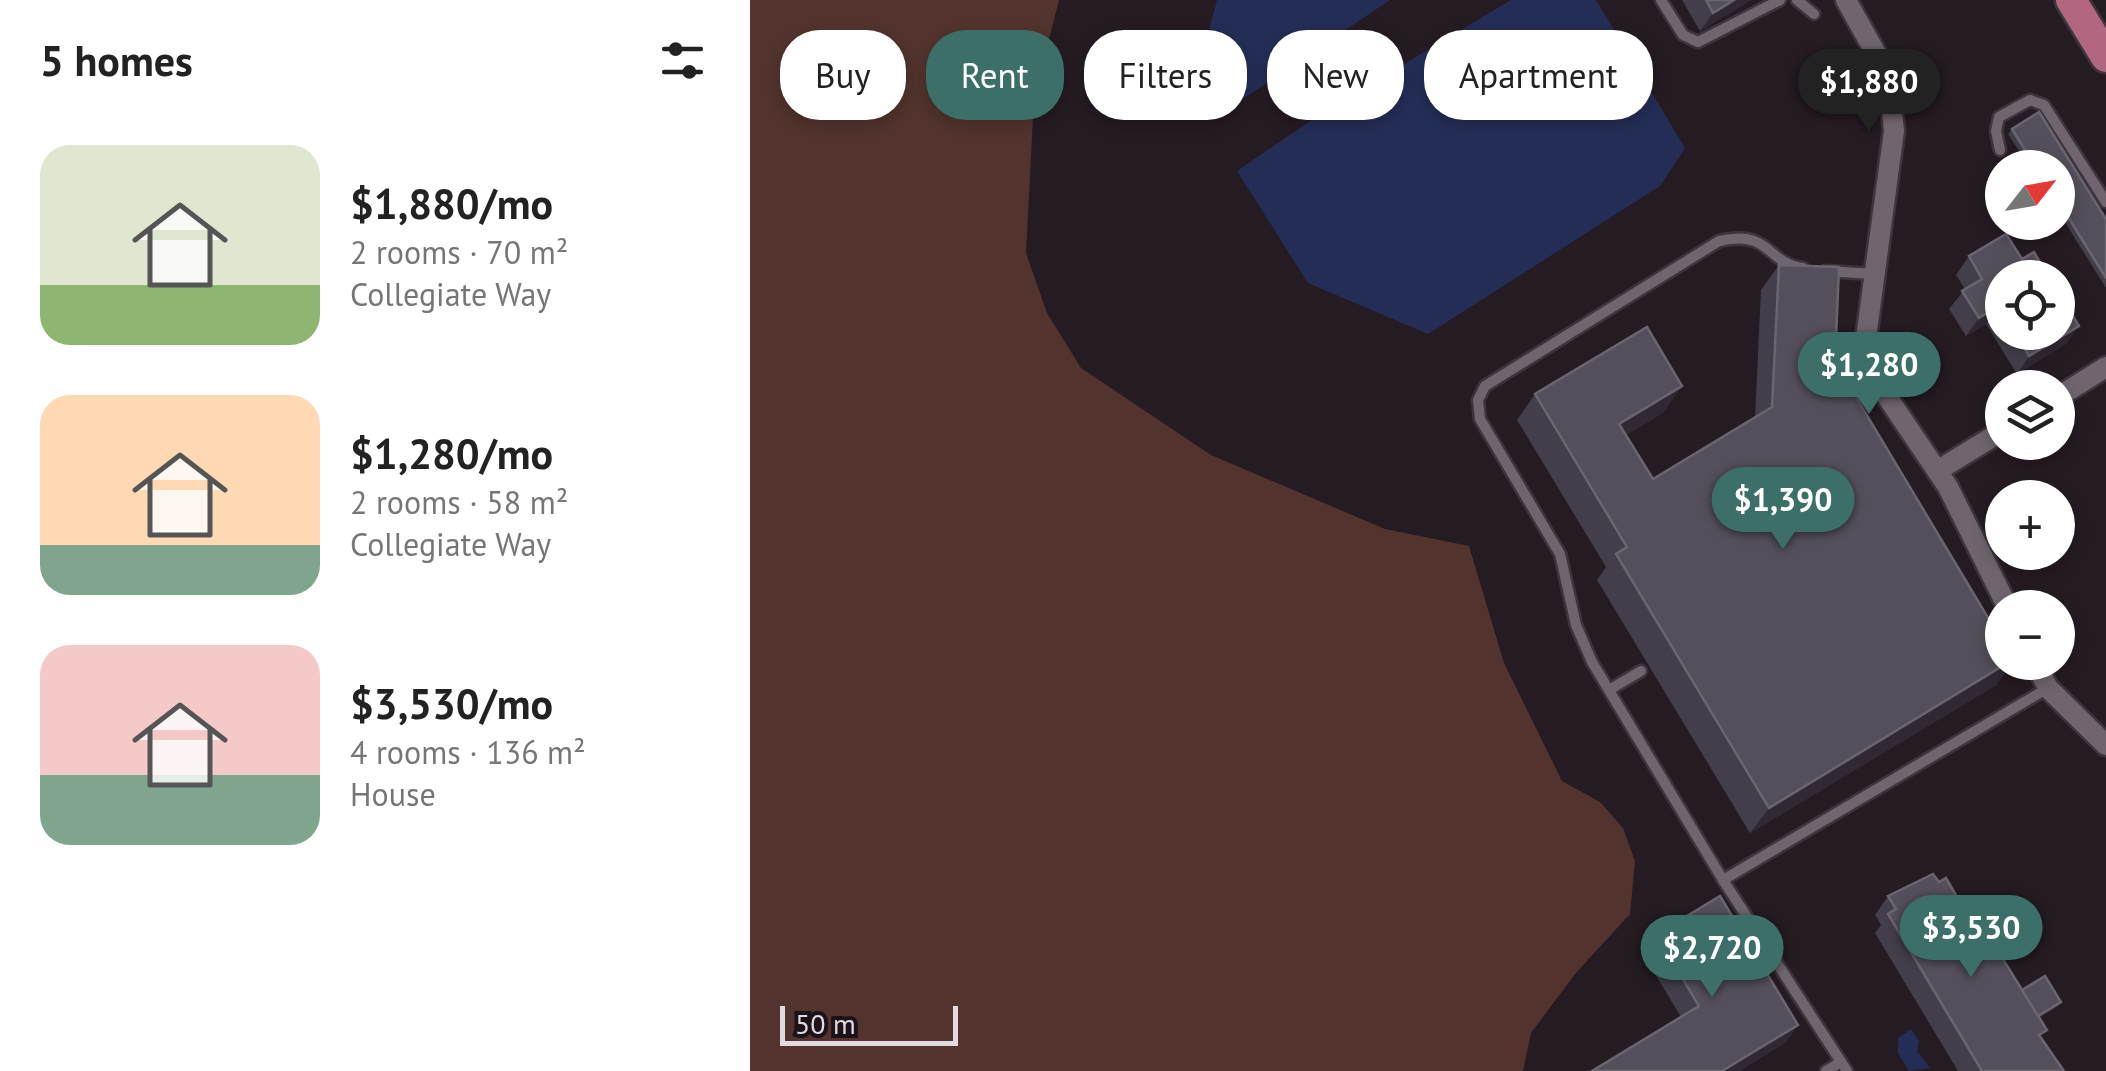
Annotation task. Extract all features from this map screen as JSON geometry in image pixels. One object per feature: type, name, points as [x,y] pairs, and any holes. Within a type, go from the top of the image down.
[{"type":"main road","points":[[2071,0],[2106,56]]},
{"type":"street","points":[[1846,0],[1888,74],[1894,131],[1866,338],[1871,373],[1937,471],[1999,590]]},
{"type":"street","points":[[2075,386],[2106,367]]},
{"type":"street","points":[[1937,471],[1985,441]]},
{"type":"street","points":[[2044,680],[2106,746]]},
{"type":"lane","points":[[1661,0],[1683,36],[1698,42],[1780,0]]},
{"type":"lane","points":[[1797,0],[1814,14]]},
{"type":"lane","points":[[2000,150],[1996,131],[1999,117],[2030,100],[2044,105],[2073,150]]},
{"type":"lane","points":[[2075,154],[2106,202]]},
{"type":"lane","points":[[1826,1071],[1844,1067],[1723,880],[1609,690],[1576,625],[1560,554],[1480,419],[1478,400],[1485,386],[1719,241],[1739,236],[1762,242],[1794,267],[1874,274]]},
{"type":"lane","points":[[1609,690],[1641,670]]},
{"type":"lane","points":[[1723,880],[2048,688]]},
{"type":"shaded area","points":[[750,0],[1059,0],[1051,30],[926,30],[926,120],[1033,120],[1026,253],[1047,313],[1081,368],[1211,455],[1385,529],[1469,546],[1504,663],[1562,781],[1600,802],[1623,828],[1635,861],[1630,914],[1575,974],[1531,1033],[1523,1071],[750,1071]]},
{"type":"water","points":[[1217,0],[1390,0],[1345,30],[1267,30],[1267,83],[1247,96],[1247,30],[1210,30]]},
{"type":"water","points":[[1511,0],[1596,0],[1614,30],[1461,30]]},
{"type":"water","points":[[1424,52],[1424,120],[1653,120],[1653,95],[1685,148],[1660,186],[1428,334],[1308,283],[1237,171],[1312,120],[1404,120],[1404,64]]},
{"type":"water","points":[[1911,1029],[1919,1041],[1917,1051],[1930,1068],[1909,1071],[1898,1053],[1898,1038]]},
{"type":"building","points":[[1706,0],[1734,0],[1713,13]]},
{"type":"building","points":[[2039,112],[2063,150],[2025,150],[2012,129]]},
{"type":"building","points":[[2075,169],[2106,219],[2106,278],[2075,228]]},
{"type":"building","points":[[1996,240],[2010,240],[2022,259],[2034,252],[2039,260],[1985,260],[1985,314],[1979,318],[1962,291],[1982,279],[1969,256]]},
{"type":"building","points":[[1779,265],[1839,267],[1835,362],[1985,613],[1985,677],[1769,808],[1616,554],[1627,547],[1535,394],[1647,327],[1682,386],[1619,424],[1653,479],[1772,407]]},
{"type":"building","points":[[1933,874],[1939,882],[1946,878],[1991,956],[1998,951],[2047,1030],[2039,1035],[2064,1071],[1982,1071],[1888,914],[1896,909],[1888,896]]},
{"type":"building","points":[[1720,896],[1798,1025],[1722,1071],[1592,1071],[1699,1006],[1656,935]]},
{"type":"building","points":[[2045,976],[2061,1002],[2038,1016],[2022,990]]}]
